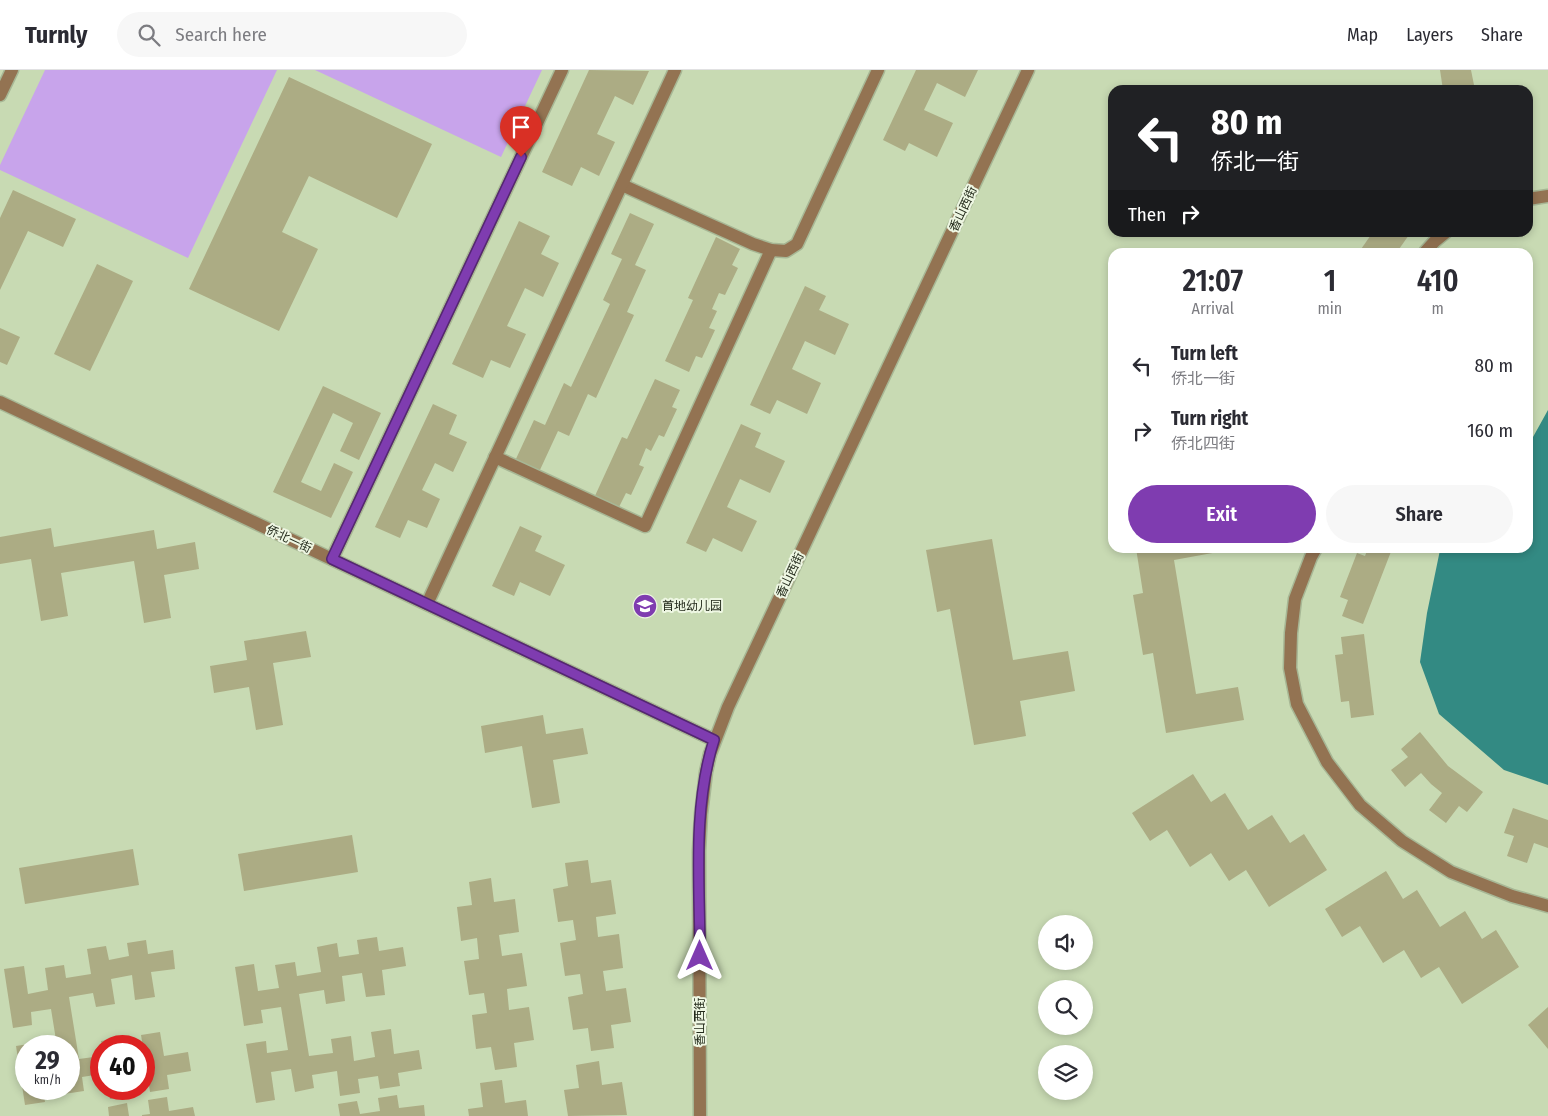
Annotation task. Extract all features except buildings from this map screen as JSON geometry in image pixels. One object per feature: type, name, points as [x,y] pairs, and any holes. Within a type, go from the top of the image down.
[{"type":"street","points":[[0,95],[12,70]]},
{"type":"street","points":[[332,559],[562,70]]},
{"type":"street","points":[[427,604],[675,70]]},
{"type":"street","points":[[622,185],[752,244],[771,250],[786,251],[797,244],[878,70]]},
{"type":"street","name":"香山西街","points":[[700,1116],[700,823],[706,772],[714,740],[1028,70]]},
{"type":"street","points":[[1533,198],[1548,196]]},
{"type":"street","points":[[1428,248],[1440,237]]},
{"type":"street","points":[[495,457],[645,526],[771,250]]},
{"type":"street","name":"侨北一街","points":[[0,402],[714,740]]},
{"type":"street","points":[[1313,553],[1295,600],[1291,633],[1290,668],[1297,704],[1327,762],[1360,805],[1402,842],[1451,872],[1512,896],[1548,906]]},
{"type":"shaded area","points":[[45,70],[277,70],[188,258],[0,170],[0,165]]},
{"type":"shaded area","points":[[315,70],[542,70],[501,157]]},
{"type":"water","points":[[1548,410],[1548,785],[1504,770],[1439,714],[1420,662],[1427,613],[1439,553],[1533,553],[1533,437]]},
{"type":"place","name":"首地幼儿园","points":[[645,606]]},
{"type":"route","points":[[521,157],[332,559],[714,740],[706,772],[701,814],[699,851],[700,956]]}]
